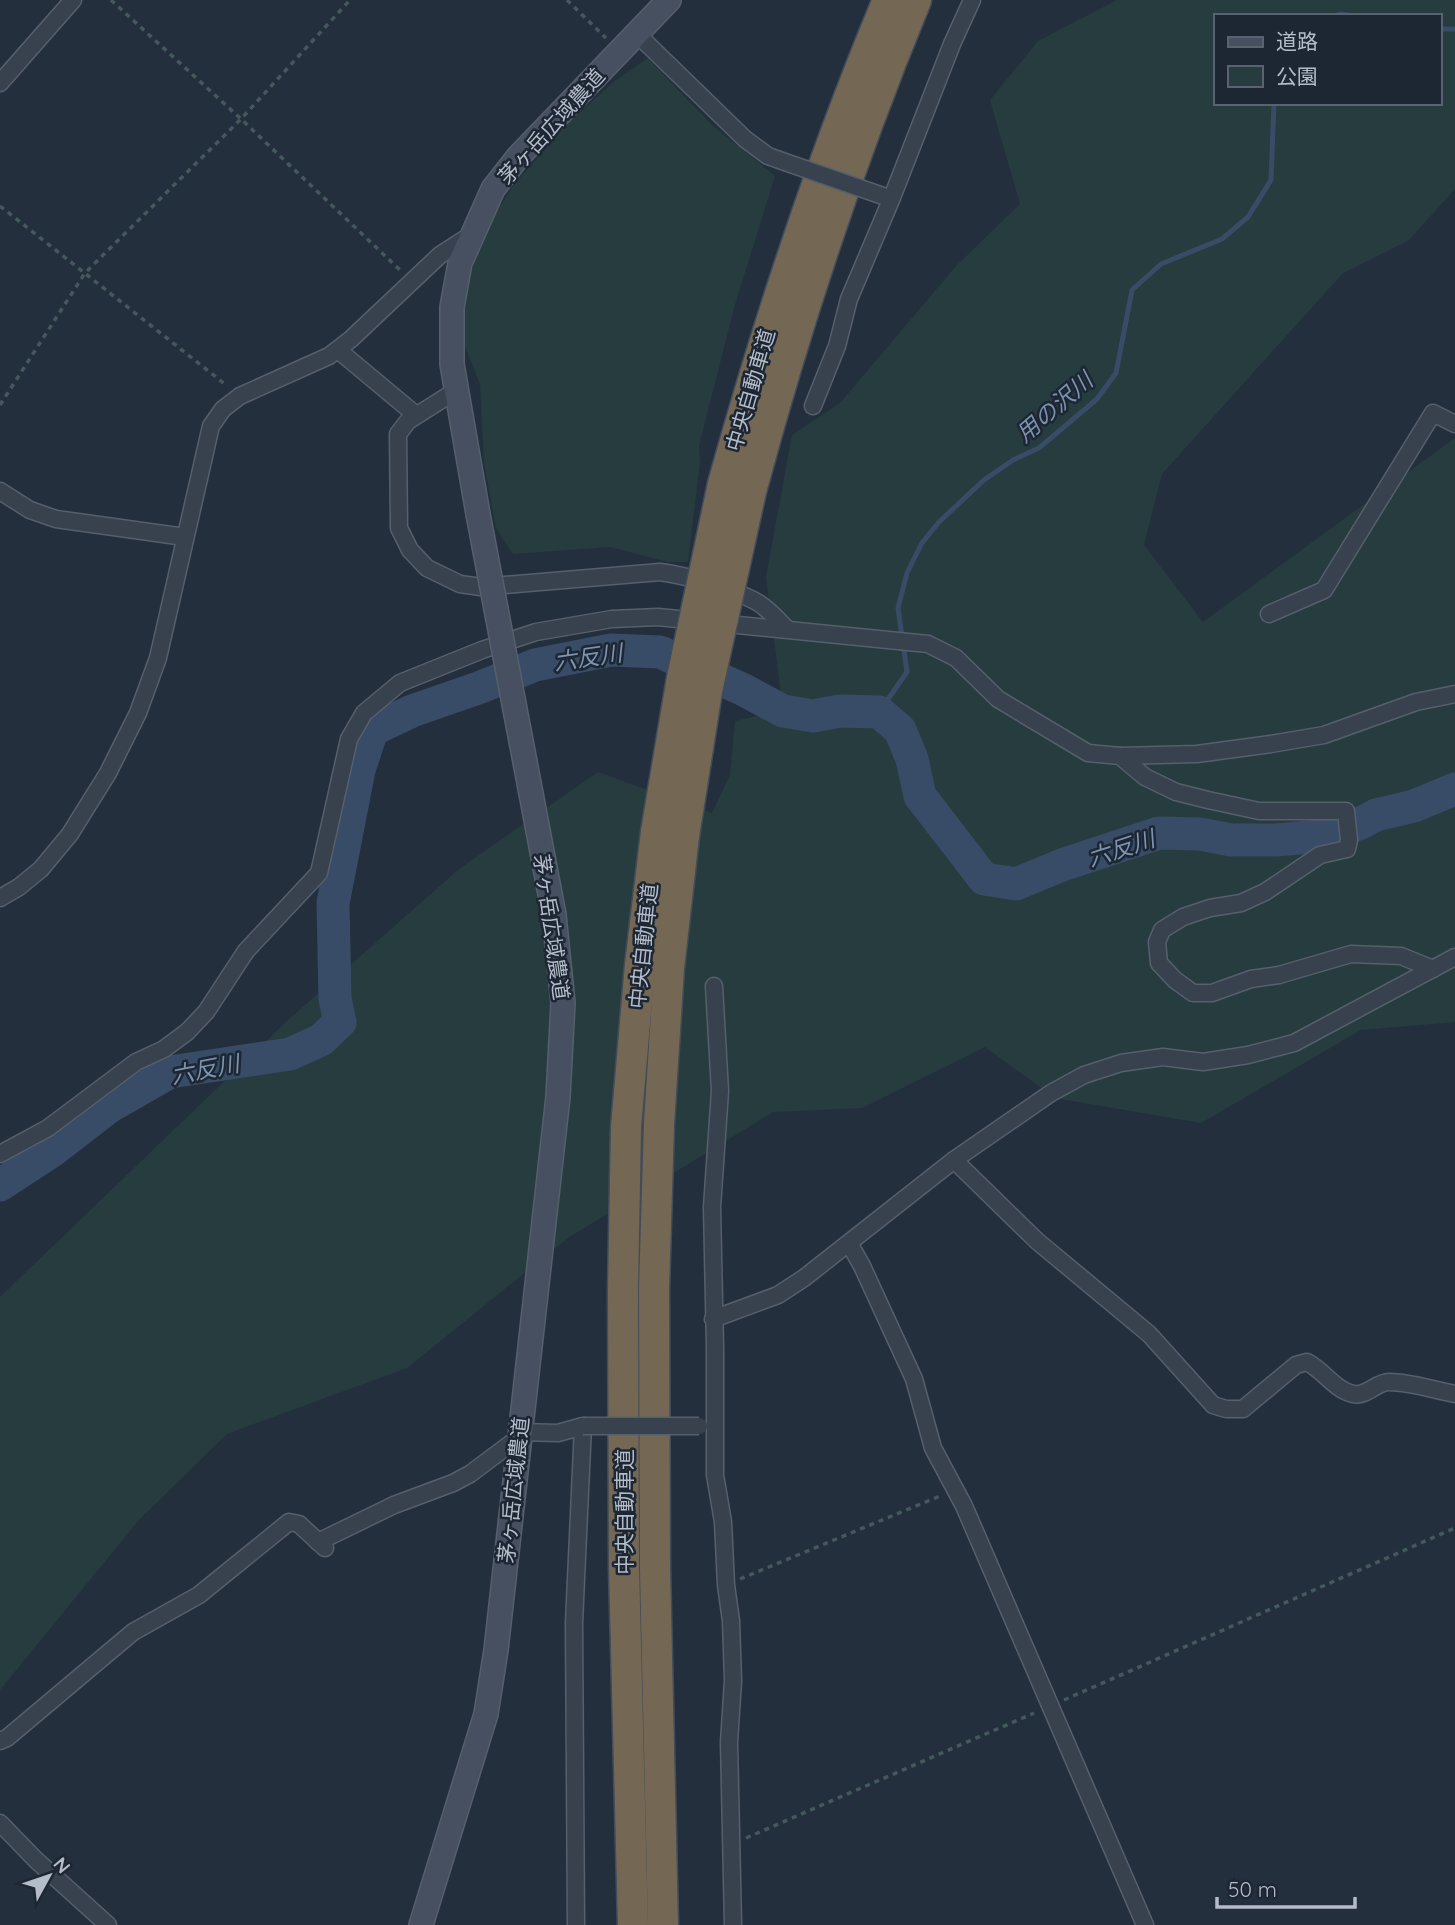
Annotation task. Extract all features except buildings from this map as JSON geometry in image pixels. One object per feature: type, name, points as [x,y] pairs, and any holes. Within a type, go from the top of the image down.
[{"type":"highway","name":"中央自動車道","points":[[633,1925],[624,1554],[623,1290],[626,1127],[639,965],[707,691],[755,367],[802,221],[854,80],[888,0]]},
{"type":"highway","name":"中央自動車道","points":[[737,487],[782,375],[829,229],[879,90],[916,0]]},
{"type":"highway","name":"中央自動車道","points":[[663,1925],[655,1569],[654,1289],[659,1125],[669,968],[670,834]]},
{"type":"street","points":[[0,83],[73,0]]},
{"type":"street","name":"茅ヶ岳広域農道","points":[[421,1925],[486,1714],[496,1650],[558,1097],[563,1003],[554,915],[452,364],[452,307],[460,263],[493,189],[519,157],[669,0]]},
{"type":"street","points":[[813,406],[837,346],[849,299],[887,198],[972,0]]},
{"type":"street","points":[[637,34],[745,139],[768,156],[887,198]]},
{"type":"street","points":[[0,898],[41,869],[70,834],[108,774],[138,713],[158,658],[211,426],[223,409],[240,396],[304,369],[338,350],[440,255],[472,235]]},
{"type":"street","points":[[338,350],[416,415]]},
{"type":"street","points":[[457,390],[416,415],[398,434],[399,528],[410,550],[427,568],[460,584],[481,587],[660,572],[680,575],[751,598],[787,629]]},
{"type":"street","points":[[1269,614],[1324,590],[1433,413],[1455,424]]},
{"type":"street","points":[[0,491],[30,510],[56,519],[185,537]]},
{"type":"street","points":[[0,1154],[48,1128],[136,1062],[164,1049],[187,1032],[206,1012],[246,951],[318,873],[349,739],[364,713],[400,683],[482,649],[536,632],[612,620],[658,617],[928,645],[956,658],[998,699],[1080,749],[1088,753],[1120,756],[1197,754],[1324,735],[1416,702],[1455,694]]},
{"type":"street","points":[[1120,756],[1145,777],[1176,792],[1259,811],[1346,811],[1349,840],[1347,849],[1320,855],[1265,892],[1241,903],[1192,914],[1162,930],[1157,942],[1159,963],[1175,980],[1193,993],[1212,993],[1251,979],[1279,975],[1351,954],[1401,956],[1433,969]]},
{"type":"street","points":[[713,1319],[778,1295],[804,1278],[954,1160],[1051,1093],[1084,1075],[1121,1063],[1163,1057],[1203,1062],[1248,1055],[1294,1043],[1455,957]]},
{"type":"street","points":[[714,986],[720,1091],[712,1207],[713,1319],[707,1426],[723,1522],[731,1621],[733,1681],[729,1742],[733,1925]]},
{"type":"street","points":[[954,1160],[1037,1241],[1149,1334],[1213,1405],[1226,1409],[1243,1409],[1297,1365],[1307,1362],[1341,1389],[1353,1395],[1363,1394],[1386,1382],[1455,1394]]},
{"type":"street","points":[[849,1243],[914,1380],[933,1448],[955,1489],[1145,1925]]},
{"type":"street","points":[[576,1925],[575,1623],[583,1426]]},
{"type":"street","points":[[0,1741],[7,1738],[133,1632],[198,1595],[289,1522],[299,1524],[322,1545],[394,1505],[470,1474],[519,1435],[558,1433],[583,1426],[707,1426]]},
{"type":"street","points":[[0,1823],[36,1860],[108,1925]]},
{"type":"path","points":[[111,0],[412,282]]},
{"type":"path","points":[[0,405],[85,274],[241,119],[350,0]]},
{"type":"path","points":[[568,0],[620,51]]},
{"type":"path","points":[[0,206],[240,396]]},
{"type":"path","points":[[726,1585],[955,1489]]},
{"type":"path","points":[[732,1845],[1455,1528]]},
{"type":"green space","points":[[1117,0],[1455,0],[1455,189],[1409,240],[1343,273],[1162,474],[1144,545],[1203,622],[1455,438],[1455,1022],[1361,1030],[1201,1123],[1055,1098],[985,1047],[862,1108],[773,1112],[568,1238],[407,1368],[227,1434],[138,1521],[0,1690],[0,1297],[288,1020],[459,869],[598,772],[712,813],[730,775],[735,721],[783,710],[766,577],[792,435],[840,403],[956,266],[1020,204],[990,100],[1038,41]]},
{"type":"green space","points":[[648,58],[712,125],[775,176],[734,308],[699,446],[700,462],[688,562],[668,562],[610,547],[513,554],[496,528],[484,463],[480,384],[460,335],[468,284],[483,233],[515,183],[571,120],[616,80]]},
{"type":"waterway","name":"用の沢川","points":[[1441,29],[1455,29]]},
{"type":"waterway","name":"用の沢川","points":[[879,712],[907,672],[898,608],[907,573],[922,543],[939,522],[984,480],[1013,460],[1039,448],[1097,399],[1116,373],[1132,290],[1161,264],[1222,239],[1248,217],[1271,180],[1274,105]]},
{"type":"waterway","name":"六反川","points":[[0,1185],[52,1151],[109,1107],[170,1072],[290,1054],[321,1040],[340,1022],[335,999],[333,903],[359,770],[372,730],[412,711],[535,665],[611,650],[660,652],[783,711],[813,716],[840,711],[879,712],[900,730],[912,759],[920,796],[984,879],[1016,884],[1062,865],[1159,833],[1200,834],[1231,840],[1322,836],[1376,815],[1414,806],[1455,789]]}]
